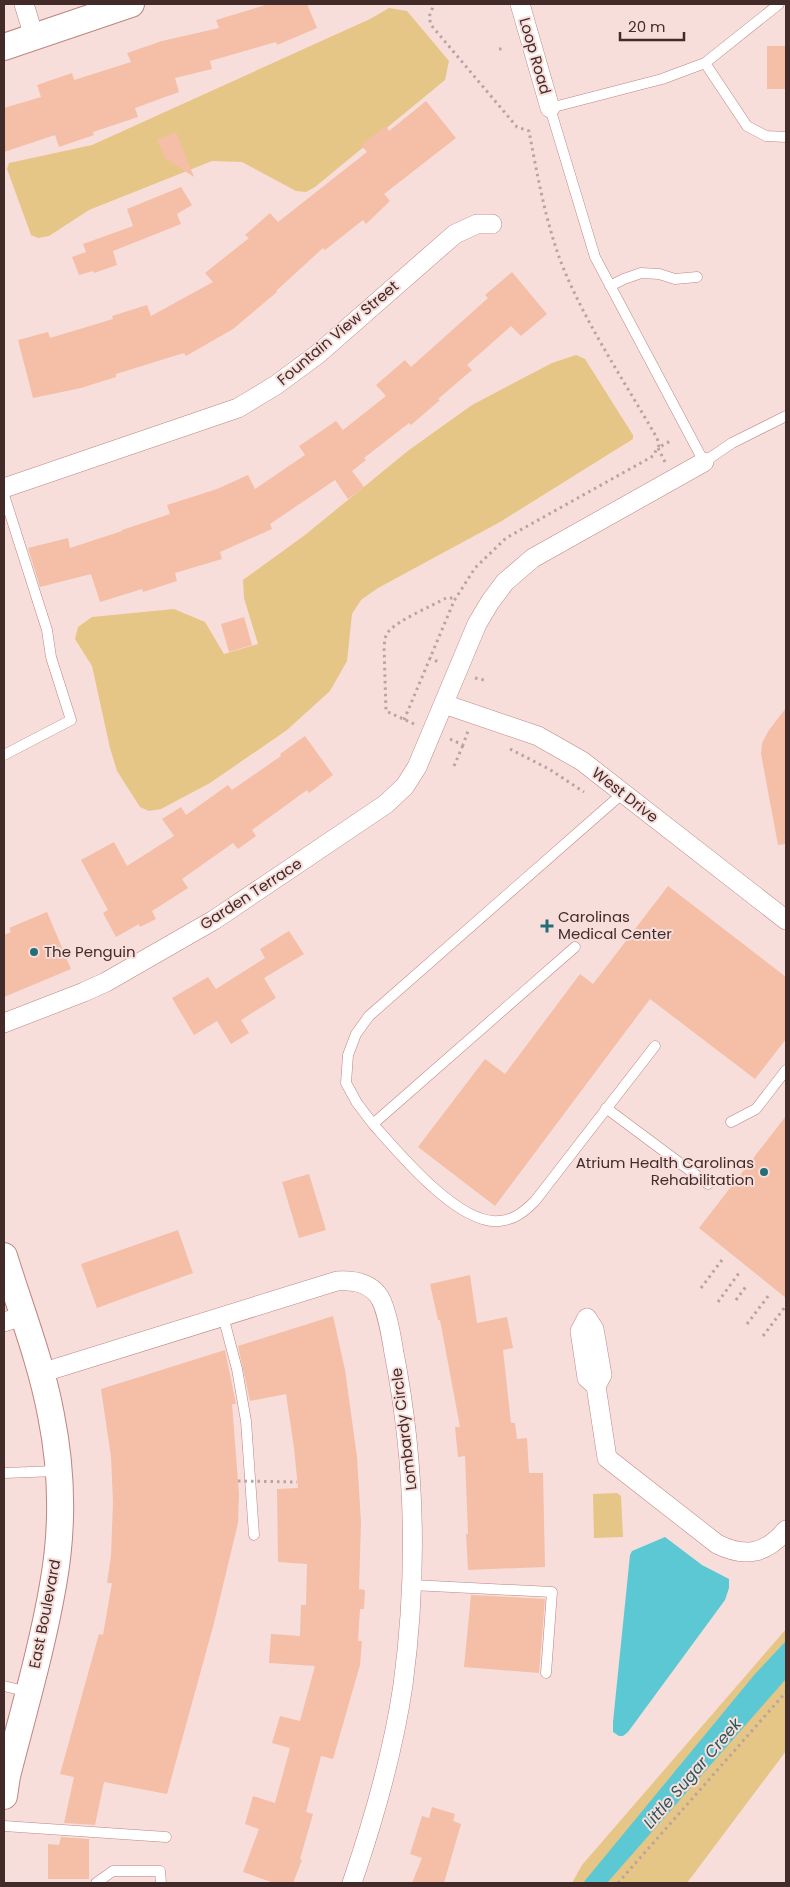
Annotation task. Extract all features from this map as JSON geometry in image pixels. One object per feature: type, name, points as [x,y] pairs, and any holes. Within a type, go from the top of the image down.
[{"type":"street","points":[[24,4],[34,37]]},
{"type":"street","points":[[4,47],[131,4]]},
{"type":"street","name":"Loop Road","points":[[520,4],[550,108]]},
{"type":"street","name":"Fountain View Street","points":[[4,488],[238,408],[276,385],[318,354],[454,234],[477,224],[492,224]]},
{"type":"street","name":"Garden Terrace","points":[[4,1023],[106,982],[214,920],[386,804],[405,786],[417,767],[477,624],[505,582],[533,558],[704,462]]},
{"type":"street","name":"West Drive","points":[[444,704],[538,736],[582,761],[786,920]]},
{"type":"street","name":"East Boulevard","points":[[4,1256],[13,1319],[41,1373],[51,1416],[58,1471],[58,1527],[53,1584],[16,1689],[5,1783]]},
{"type":"street","name":"Lombardy Circle","points":[[41,1373],[337,1281],[352,1280],[367,1285],[378,1295],[382,1302],[404,1399],[413,1509],[412,1585],[407,1646],[396,1723],[379,1799],[352,1883]]},
{"type":"street","points":[[596,1386],[607,1458],[717,1544],[744,1553],[760,1550],[771,1545],[786,1530]]},
{"type":"lane","points":[[779,4],[705,63],[662,79],[550,108],[595,257],[704,462],[732,443],[786,416]]},
{"type":"lane","points":[[705,63],[747,126],[766,136],[783,137]]},
{"type":"lane","points":[[610,286],[641,272],[659,274],[675,279],[697,277]]},
{"type":"lane","points":[[4,496],[47,630],[51,657],[71,720],[4,755]]},
{"type":"lane","points":[[623,793],[370,1016],[356,1034],[348,1055],[346,1083],[357,1103],[373,1124],[413,1170],[465,1211],[482,1219],[498,1221],[514,1218],[530,1206],[655,1046]]},
{"type":"lane","points":[[373,1124],[575,947]]},
{"type":"lane","points":[[731,1122],[756,1109],[786,1070]]},
{"type":"lane","points":[[606,1108],[708,1184]]},
{"type":"lane","points":[[223,1316],[237,1369],[246,1421],[254,1535]]},
{"type":"lane","points":[[4,1473],[58,1471]]},
{"type":"lane","points":[[412,1585],[552,1592],[546,1673]]},
{"type":"lane","points":[[4,1826],[166,1837]]},
{"type":"lane","points":[[96,1883],[112,1871],[160,1871],[161,1883]]},
{"type":"path","points":[[434,4],[429,17],[431,25],[517,127],[529,132],[536,169],[556,246],[567,278],[586,315],[657,438],[658,448],[666,462]]},
{"type":"path","points":[[404,720],[455,598],[475,568],[506,538],[653,456],[658,448],[672,440]]},
{"type":"path","points":[[418,725],[390,714],[385,707],[385,637],[397,625],[446,598],[455,598]]},
{"type":"path","points":[[429,658],[443,664]]},
{"type":"path","points":[[475,678],[484,680]]},
{"type":"path","points":[[454,766],[469,728]]},
{"type":"path","points":[[467,733],[475,736]]},
{"type":"path","points":[[448,738],[463,744]]},
{"type":"path","points":[[505,747],[549,769],[584,792]]},
{"type":"path","points":[[701,1288],[722,1260]]},
{"type":"path","points":[[718,1302],[739,1273]]},
{"type":"path","points":[[736,1300],[747,1285]]},
{"type":"path","points":[[747,1324],[768,1295]]},
{"type":"path","points":[[763,1336],[785,1307]]},
{"type":"path","points":[[238,1481],[297,1482]]},
{"type":"path","points":[[618,1883],[786,1692]]},
{"type":"shaded area","points":[[389,8],[407,11],[449,61],[445,80],[315,187],[306,192],[296,191],[242,162],[212,161],[89,210],[49,236],[38,238],[31,235],[7,169],[9,163],[92,145],[370,19]]},
{"type":"shaded area","points":[[576,355],[585,359],[633,435],[633,439],[500,522],[378,588],[361,600],[352,614],[347,661],[330,691],[287,730],[210,783],[161,809],[149,811],[140,807],[117,771],[92,666],[75,639],[78,627],[92,617],[174,609],[205,622],[224,654],[258,644],[244,598],[243,580],[305,535],[409,450],[472,405],[552,363]]},
{"type":"shaded area","points":[[617,1493],[621,1496],[623,1537],[594,1538],[593,1494]]},
{"type":"shaded area","points":[[786,1629],[786,1751],[687,1883],[572,1883],[582,1865]]},
{"type":"water","points":[[665,1537],[702,1565],[729,1579],[729,1588],[725,1600],[628,1732],[623,1736],[619,1736],[613,1732],[613,1722],[630,1555],[632,1551]]},
{"type":"water","name":"Little Sugar Creek","points":[[786,1641],[786,1679],[607,1883],[583,1883],[755,1674]]},
{"type":"building","points":[[269,4],[307,4],[317,28],[277,45],[276,42],[210,61],[212,69],[175,78],[179,92],[135,108],[138,117],[93,132],[94,135],[59,147],[55,135],[4,152],[4,108],[41,97],[37,85],[72,73],[74,80],[131,62],[127,53],[162,41],[219,28],[216,20]]},
{"type":"building","points":[[767,46],[786,46],[786,89],[767,89]]},
{"type":"building","points":[[426,101],[456,138],[384,194],[390,201],[366,224],[363,220],[325,250],[323,248],[277,292],[233,329],[186,356],[184,353],[116,374],[116,377],[81,388],[33,398],[18,340],[48,332],[50,338],[113,319],[112,316],[147,305],[151,316],[213,282],[205,273],[249,238],[245,235],[270,213],[278,222],[367,152],[361,145],[386,126],[389,131]]},
{"type":"building","points":[[176,132],[194,177],[165,158],[157,140]]},
{"type":"building","points":[[181,187],[192,205],[177,214],[181,224],[113,251],[117,265],[94,273],[93,271],[79,275],[72,257],[86,252],[83,244],[133,226],[127,209]]},
{"type":"building","points":[[512,272],[547,314],[521,336],[511,326],[467,365],[472,370],[438,399],[440,400],[411,425],[409,423],[364,458],[366,460],[352,471],[364,487],[348,499],[335,480],[270,524],[272,529],[220,552],[222,559],[175,573],[177,581],[143,592],[142,589],[100,602],[91,574],[40,587],[28,548],[68,538],[70,548],[122,531],[170,514],[167,505],[217,489],[248,475],[255,489],[305,455],[299,446],[336,421],[343,430],[386,396],[376,385],[405,360],[411,367],[488,298],[485,295]]},
{"type":"building","points":[[244,617],[252,645],[229,652],[221,624]]},
{"type":"building","points":[[786,708],[786,844],[778,845],[761,754],[762,743],[769,730]]},
{"type":"building","points":[[305,736],[333,775],[309,793],[307,790],[252,830],[256,836],[238,849],[233,843],[182,879],[188,888],[152,911],[156,919],[140,927],[139,924],[116,937],[103,913],[108,910],[81,860],[114,842],[127,866],[174,836],[162,819],[181,807],[186,815],[228,785],[232,790],[281,756],[280,754]]},
{"type":"building","points":[[668,886],[786,977],[786,1039],[755,1079],[650,999],[495,1206],[418,1147],[485,1059],[505,1074],[580,974],[593,984]]},
{"type":"building","name":"The Penguin","points":[[47,912],[71,969],[4,997],[4,935],[11,932],[9,928]]},
{"type":"building","points":[[289,931],[304,954],[264,978],[276,998],[241,1020],[249,1033],[231,1044],[217,1021],[194,1035],[172,998],[208,977],[216,989],[265,958],[260,949]]},
{"type":"building","name":"Atrium Health Carolinas Rehabilitation","points":[[786,1116],[786,1298],[699,1228]]},
{"type":"building","points":[[309,1174],[326,1230],[299,1238],[282,1182]]},
{"type":"building","points":[[178,1230],[193,1273],[97,1308],[81,1264]]},
{"type":"building","points":[[470,1275],[477,1323],[507,1317],[513,1348],[503,1350],[511,1423],[515,1423],[517,1439],[527,1438],[529,1473],[543,1473],[545,1567],[468,1570],[465,1456],[458,1457],[455,1427],[460,1427],[440,1320],[438,1320],[430,1284]]},
{"type":"building","points":[[333,1316],[345,1370],[357,1457],[361,1522],[359,1589],[365,1590],[364,1609],[360,1609],[358,1641],[362,1641],[360,1665],[333,1759],[321,1756],[306,1812],[313,1814],[300,1859],[302,1860],[293,1883],[274,1883],[243,1872],[259,1829],[245,1824],[253,1796],[275,1803],[290,1748],[272,1743],[280,1716],[300,1721],[315,1666],[269,1663],[271,1634],[300,1636],[301,1605],[306,1605],[307,1564],[278,1562],[277,1489],[298,1488],[286,1394],[250,1401],[238,1346]]},
{"type":"building","points":[[225,1350],[236,1404],[232,1404],[239,1494],[238,1523],[214,1623],[167,1794],[104,1782],[95,1825],[64,1823],[74,1777],[60,1774],[99,1634],[103,1635],[112,1583],[107,1583],[111,1556],[113,1502],[111,1457],[101,1389]]},
{"type":"building","points":[[471,1595],[545,1599],[539,1673],[464,1667]]},
{"type":"building","points":[[432,1807],[455,1814],[453,1821],[461,1824],[444,1883],[412,1883],[422,1858],[410,1854],[422,1816],[429,1818]]},
{"type":"building","points":[[61,1837],[89,1839],[89,1879],[48,1879],[48,1844],[59,1845]]},
{"type":"place","name":"Carolinas Medical Center","points":[[547,926]]},
{"type":"place","name":"The Penguin","points":[[34,952]]},
{"type":"place","name":"Atrium Health Carolinas Rehabilitation","points":[[764,1172]]}]
